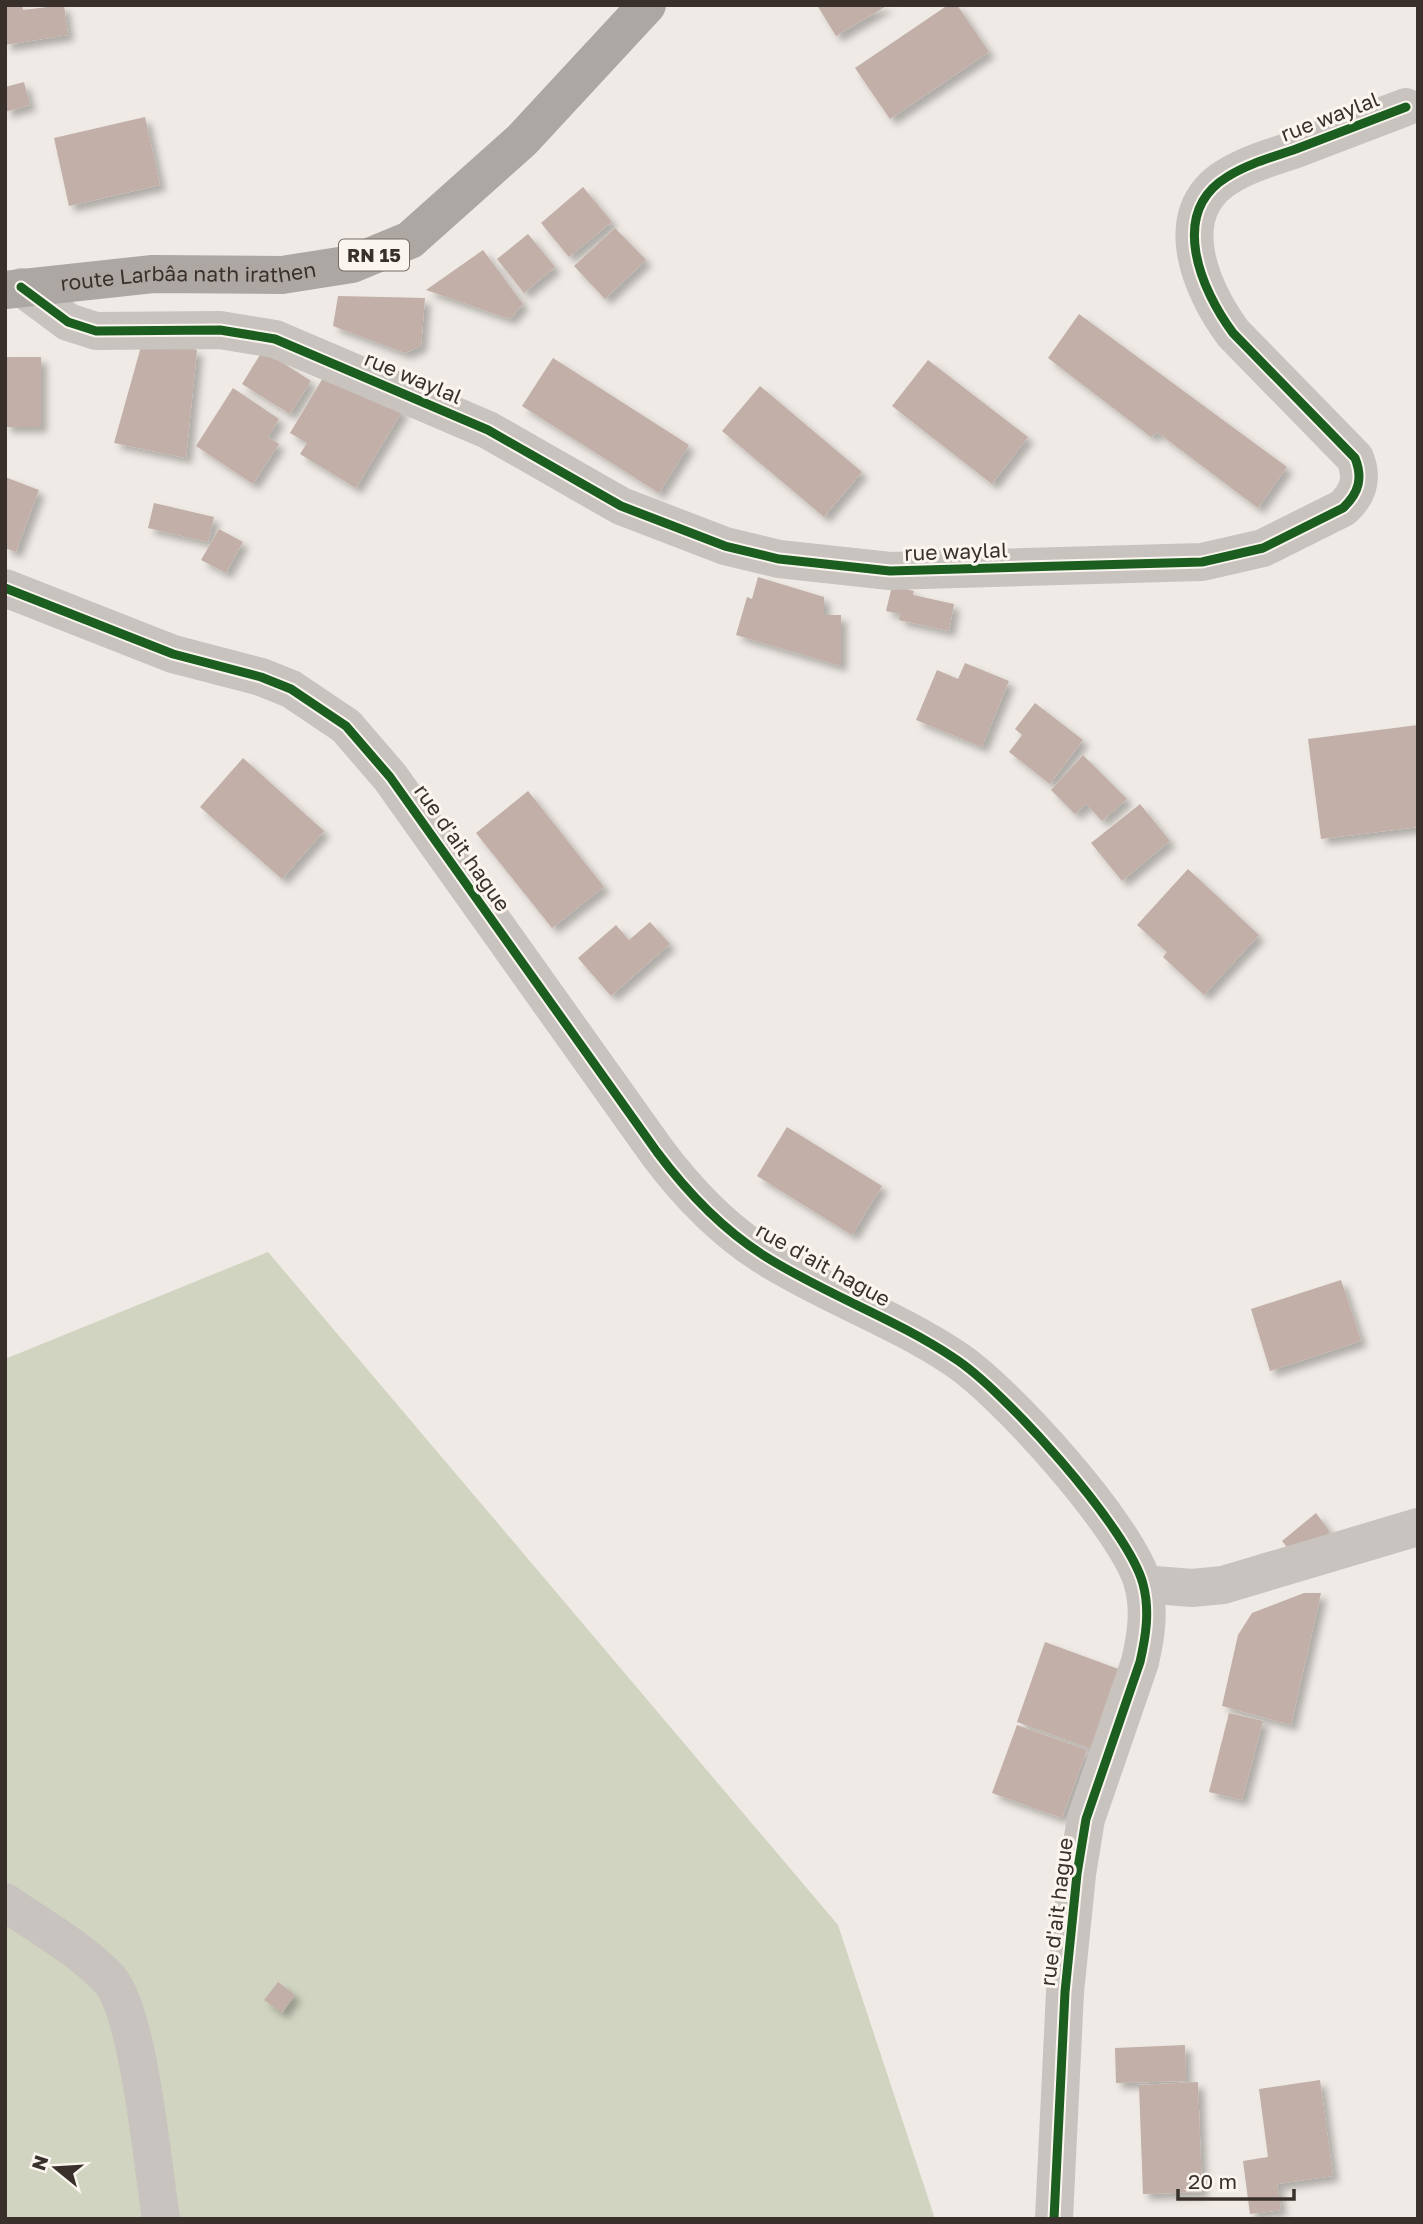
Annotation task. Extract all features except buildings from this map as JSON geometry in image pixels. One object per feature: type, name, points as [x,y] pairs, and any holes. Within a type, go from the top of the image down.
[{"type":"main road","name":"route Larbâa nath irathen","points":[[13,288],[153,274],[282,275],[352,264],[410,240],[522,140],[647,5]]},
{"type":"street","name":"rue waylal","points":[[13,288],[68,322],[96,331],[220,330],[275,339],[488,430],[621,506],[725,546],[779,559],[890,572],[1202,562],[1262,548],[1343,508],[1351,500],[1360,480],[1355,458],[1233,332],[1218,313],[1199,270],[1194,229],[1198,214],[1213,188],[1239,170],[1406,107]]},
{"type":"street","name":"rue d'ait hague","points":[[5,588],[173,654],[261,677],[291,690],[346,726],[390,777],[679,1181],[732,1233],[763,1255],[926,1340],[985,1381],[1009,1404],[1122,1538],[1143,1584],[1147,1611],[1140,1662],[1086,1819],[1077,1874],[1065,1992],[1054,2219]]},
{"type":"street","points":[[1143,1584],[1192,1588],[1223,1585],[1418,1527]]},
{"type":"street","points":[[5,1902],[95,1966],[122,1998],[131,2032],[161,2219]]},
{"type":"green space","points":[[268,1252],[838,1925],[935,2219],[5,2219],[5,1359]]},
{"type":"cycle path","points":[[21,287],[68,322],[96,331],[220,330],[275,339],[488,430],[621,506],[725,546],[779,559],[890,571],[1202,562],[1263,548],[1343,508],[1356,491],[1359,472],[1355,458],[1233,333],[1221,315],[1201,274],[1196,252],[1195,231],[1199,211],[1209,192],[1243,168],[1406,107]]},
{"type":"cycle path","points":[[5,588],[173,654],[261,677],[291,689],[346,726],[390,777],[657,1152],[693,1195],[719,1221],[763,1255],[931,1344],[976,1374],[1062,1462],[1114,1530],[1133,1560],[1143,1584],[1146,1623],[1140,1662],[1086,1819],[1077,1874],[1065,1992],[1054,2219]]}]
